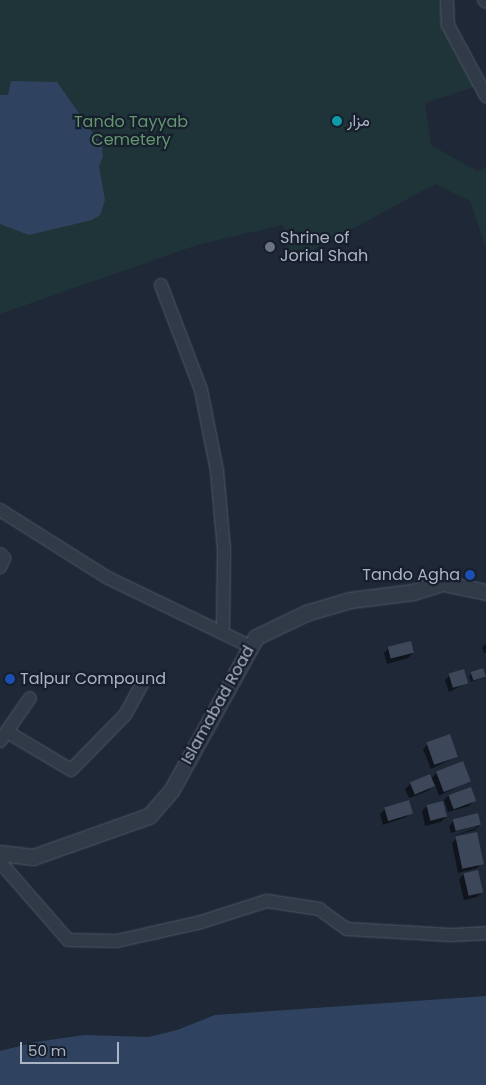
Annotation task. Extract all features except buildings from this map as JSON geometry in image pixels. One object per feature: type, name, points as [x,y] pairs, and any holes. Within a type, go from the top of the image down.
[{"type":"street","points":[[447,0],[448,25],[486,96]]},
{"type":"street","points":[[161,284],[201,390],[217,471],[224,549],[223,633]]},
{"type":"street","points":[[0,510],[108,578],[249,646]]},
{"type":"street","points":[[0,554],[4,558],[0,567]]},
{"type":"street","name":"Islamabad Road","points":[[0,853],[33,858],[149,816],[171,791],[249,646],[256,637],[306,613],[350,600],[413,592],[443,582],[486,592]]},
{"type":"street","points":[[30,698],[4,737],[71,770],[125,715],[144,681]]},
{"type":"street","points":[[0,862],[68,940],[117,941],[200,922],[266,901],[319,909],[347,929],[452,935],[486,933]]},
{"type":"green space","name":"Tando Tayyab Cemetery","points":[[0,0],[447,0],[448,25],[480,85],[425,103],[431,145],[477,171],[486,167],[486,248],[470,201],[435,184],[290,263],[283,225],[197,245],[0,314]]},
{"type":"water","points":[[11,81],[57,82],[102,146],[103,157],[99,166],[105,200],[100,215],[92,220],[29,235],[0,224],[0,95],[8,95]]},
{"type":"water","points":[[486,996],[486,1085],[0,1085],[0,1051],[36,1042],[84,1035],[149,1037],[177,1030],[215,1015]]},
{"type":"place","name":"مزار","points":[[337,121]]},
{"type":"place","name":"Shrine of Jorial Shah","points":[[270,247]]},
{"type":"place","name":"Tando Agha","points":[[470,575]]},
{"type":"place","name":"Talpur Compound","points":[[10,679]]}]
